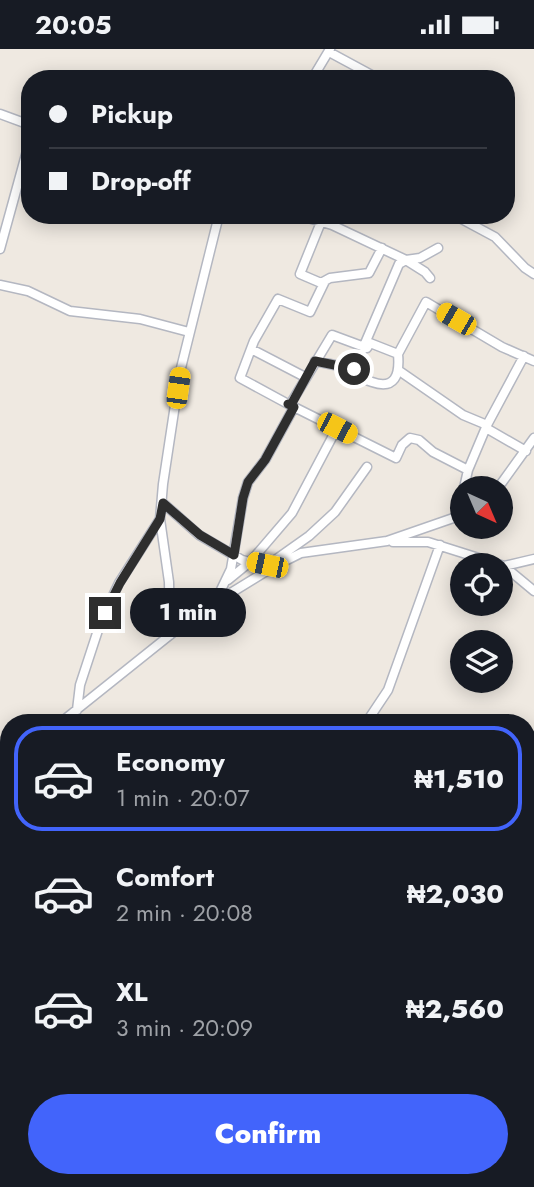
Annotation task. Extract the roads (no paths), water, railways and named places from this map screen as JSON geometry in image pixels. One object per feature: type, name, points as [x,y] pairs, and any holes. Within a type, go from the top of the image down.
[{"type":"street","points":[[317,70],[329,50],[363,70]]},
{"type":"street","points":[[0,114],[21,122]]},
{"type":"street","points":[[0,249],[21,173]]},
{"type":"street","points":[[170,635],[169,582],[160,519],[163,484],[180,372],[217,224]]},
{"type":"street","points":[[320,224],[300,274],[320,283],[330,278],[369,273],[382,249]]},
{"type":"street","points":[[326,224],[406,260],[430,278]]},
{"type":"street","points":[[471,224],[495,237],[534,274]]},
{"type":"street","points":[[354,369],[399,264],[420,258],[438,248]]},
{"type":"street","points":[[325,281],[310,313],[278,299],[251,349],[240,378],[396,458],[402,445],[410,438],[419,440],[433,452],[468,470]]},
{"type":"street","points":[[0,285],[28,291],[70,311],[140,319],[189,332]]},
{"type":"street","points":[[354,369],[358,377],[384,386],[390,384],[397,376],[398,354],[426,302],[502,347],[534,361]]},
{"type":"street","points":[[221,597],[219,594],[222,585],[231,569],[248,482],[265,460],[305,377],[332,335],[367,348],[370,343],[398,354]]},
{"type":"street","points":[[251,349],[305,377]]},
{"type":"street","points":[[467,476],[487,427],[524,356]]},
{"type":"street","points":[[315,361],[354,369]]},
{"type":"street","points":[[398,370],[463,415],[526,451]]},
{"type":"street","points":[[222,585],[250,562],[292,513],[337,428]]},
{"type":"street","points":[[507,476],[534,438]]},
{"type":"street","points":[[71,714],[170,635],[309,536],[335,512],[367,467]]},
{"type":"street","points":[[163,503],[200,535],[234,555],[270,566],[301,553],[387,541],[428,542],[464,553]]},
{"type":"street","points":[[76,710],[80,685],[101,621],[120,583],[160,519]]},
{"type":"street","points":[[387,541],[450,519]]},
{"type":"street","points":[[372,714],[388,690],[440,545]]},
{"type":"street","points":[[513,564],[534,559]]},
{"type":"street","points":[[513,574],[534,591]]}]
